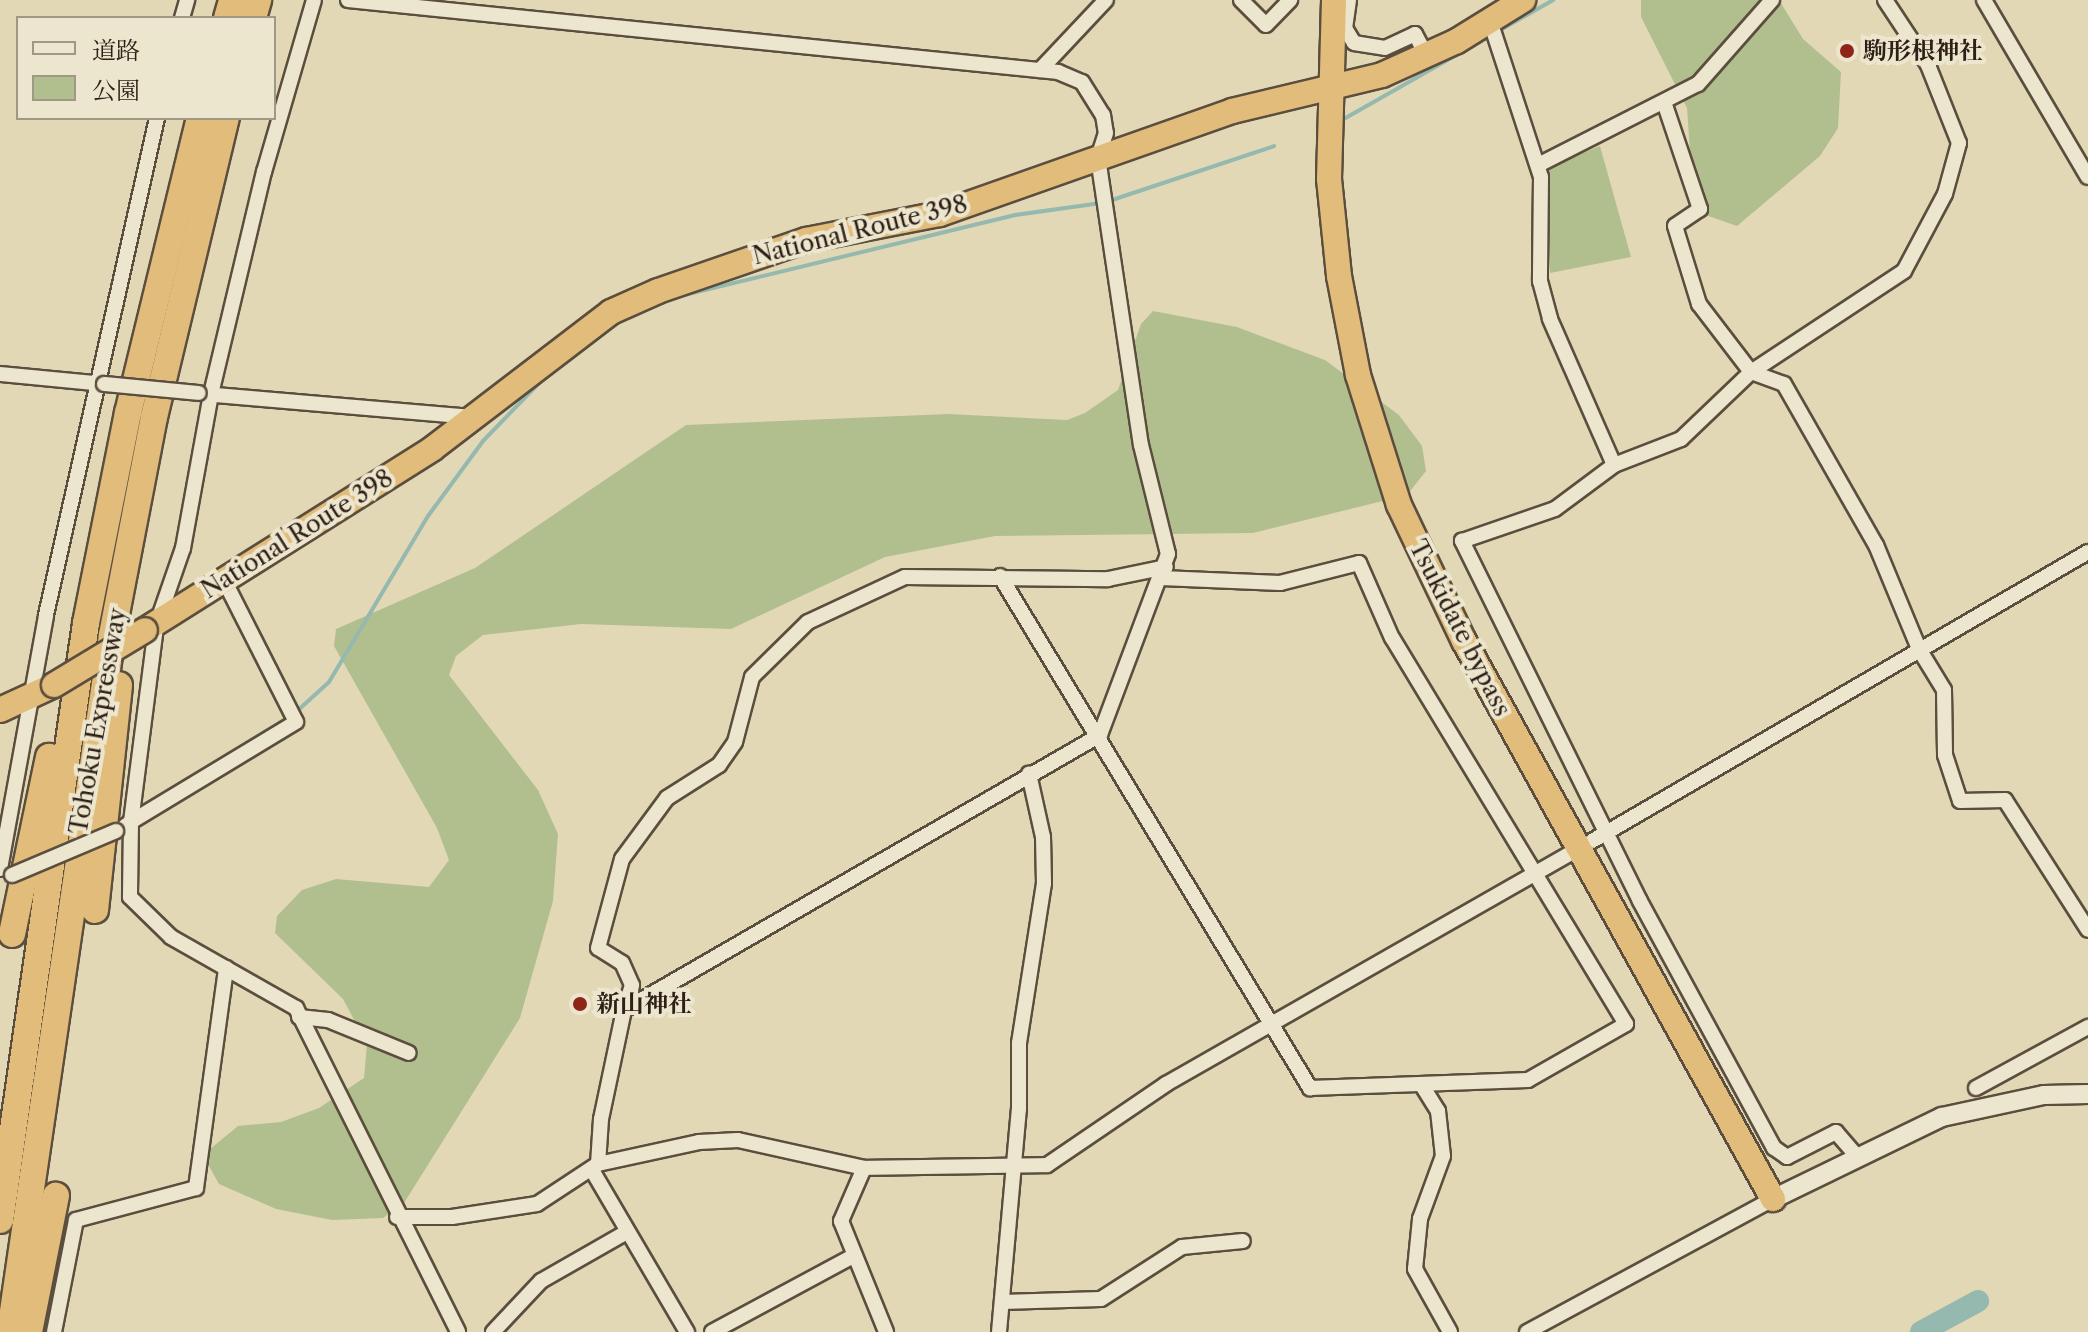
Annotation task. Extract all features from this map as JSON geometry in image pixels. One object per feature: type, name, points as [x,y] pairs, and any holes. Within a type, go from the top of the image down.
[{"type":"highway","name":"Tsukidate bypass","points":[[1334,0],[1328,88],[1339,276],[1358,375],[1399,505],[1464,641],[1773,1199]]},
{"type":"highway","name":"National Route 398","points":[[0,710],[54,685],[150,628],[223,578],[432,449],[611,312],[658,291],[794,243],[940,214],[1232,111],[1328,88],[1427,57],[1493,26],[1523,0]]},
{"type":"highway","name":"Tohoku Expressway","points":[[0,1220],[36,939],[101,541],[200,120]]},
{"type":"highway","name":"Tohoku Expressway","points":[[10,1332],[64,932],[135,514],[226,120]]},
{"type":"highway","points":[[95,910],[135,514]]},
{"type":"highway","points":[[12,934],[101,541]]},
{"type":"highway","points":[[29,1332],[56,1196]]},
{"type":"street","points":[[314,0],[205,394],[183,548],[150,628],[132,813],[130,897],[171,937],[271,990],[299,1017],[397,1217],[458,1332]]},
{"type":"street","points":[[348,0],[1040,70],[1082,82],[1095,97],[1106,133],[1098,158],[1141,445],[1164,572],[1100,735],[624,1010]]},
{"type":"street","points":[[1040,70],[1106,0]]},
{"type":"street","points":[[1241,0],[1266,25],[1290,0]]},
{"type":"street","points":[[1349,0],[1345,28],[1354,43],[1385,48],[1415,34],[1427,57]]},
{"type":"street","points":[[1538,165],[1665,105],[1714,69],[1772,0]]},
{"type":"street","points":[[1855,1154],[1836,1132],[1791,1155],[1777,1152],[1608,832],[1462,541],[1555,509],[1614,465],[1681,439],[1751,372],[1904,271],[1945,194],[1959,143],[1928,65],[1885,0]]},
{"type":"street","points":[[1984,0],[2088,177]]},
{"type":"street","points":[[1493,26],[1538,165],[1543,293],[1614,465]]},
{"type":"street","points":[[1665,105],[1700,209],[1675,226],[1678,247],[1699,304],[1751,372],[1784,384],[1876,545],[1919,649],[1944,690],[1945,755],[1960,801],[2005,800],[2088,930]]},
{"type":"street","points":[[4,876],[32,697],[157,120]]},
{"type":"street","points":[[0,374],[471,417]]},
{"type":"street","points":[[1592,841],[2088,552]]},
{"type":"street","points":[[687,1332],[627,1232],[595,1167],[601,1119],[632,985],[622,963],[598,948],[622,859],[667,798],[719,765],[735,742],[752,677],[808,622],[877,585],[944,574],[1108,579],[1164,572],[1280,583],[1359,563],[1392,638],[1626,1024],[1528,1080],[1423,1087],[1310,1088],[1100,735],[1000,576]]},
{"type":"street","points":[[4,876],[116,831],[132,813],[246,755],[294,718],[223,578]]},
{"type":"street","points":[[999,1332],[1013,1170],[1019,1043],[1044,884],[1043,837],[1029,774]]},
{"type":"street","points":[[397,1217],[452,1217],[537,1204],[595,1167],[699,1142],[738,1140],[864,1168],[1013,1170],[1069,1155],[1166,1084],[1568,855]]},
{"type":"street","points":[[54,1332],[76,1220],[196,1188],[226,968]]},
{"type":"street","points":[[299,1017],[328,1020],[409,1053]]},
{"type":"street","points":[[1976,1088],[2088,1027]]},
{"type":"street","points":[[1423,1087],[1438,1111],[1443,1156],[1420,1219],[1414,1262],[1450,1332]]},
{"type":"street","points":[[1527,1332],[1855,1154],[1953,1114],[2044,1095],[2088,1094]]},
{"type":"street","points":[[864,1168],[841,1221],[851,1257],[886,1332]]},
{"type":"street","points":[[493,1332],[541,1281],[627,1232]]},
{"type":"street","points":[[1002,1302],[1101,1299],[1182,1247],[1243,1241]]},
{"type":"street","points":[[712,1332],[851,1257]]},
{"type":"green space","points":[[1641,0],[1779,0],[1803,39],[1841,72],[1838,128],[1820,156],[1737,226],[1694,211],[1687,108],[1641,17]]},
{"type":"green space","points":[[1600,146],[1631,257],[1550,273],[1547,168]]},
{"type":"green space","points":[[1153,311],[1237,327],[1325,360],[1399,415],[1422,446],[1426,471],[1407,495],[1253,533],[995,536],[885,557],[731,629],[581,624],[483,635],[456,656],[449,675],[538,790],[558,834],[553,901],[520,1018],[404,1203],[383,1218],[332,1220],[276,1209],[219,1184],[209,1166],[210,1149],[238,1126],[281,1122],[319,1108],[364,1078],[367,1044],[343,999],[275,933],[277,916],[302,890],[336,879],[429,887],[449,860],[437,828],[334,646],[336,629],[475,568],[686,425],[948,414],[1067,420],[1085,413],[1118,390],[1141,324]]},
{"type":"waterway","points":[[1342,120],[1553,0]]},
{"type":"waterway","points":[[1109,201],[1274,146]]},
{"type":"waterway","points":[[676,297],[1015,215],[1101,203]]},
{"type":"waterway","points":[[296,712],[329,682],[428,516],[483,441],[544,378]]},
{"type":"waterway","points":[[239,748],[289,717]]},
{"type":"waterway","points":[[136,809],[163,795]]},
{"type":"waterway","points":[[1921,1332],[1978,1301]]},
{"type":"place","name":"駒形根神社","points":[[1847,51]]},
{"type":"place","name":"新山神社","points":[[580,1004]]}]
